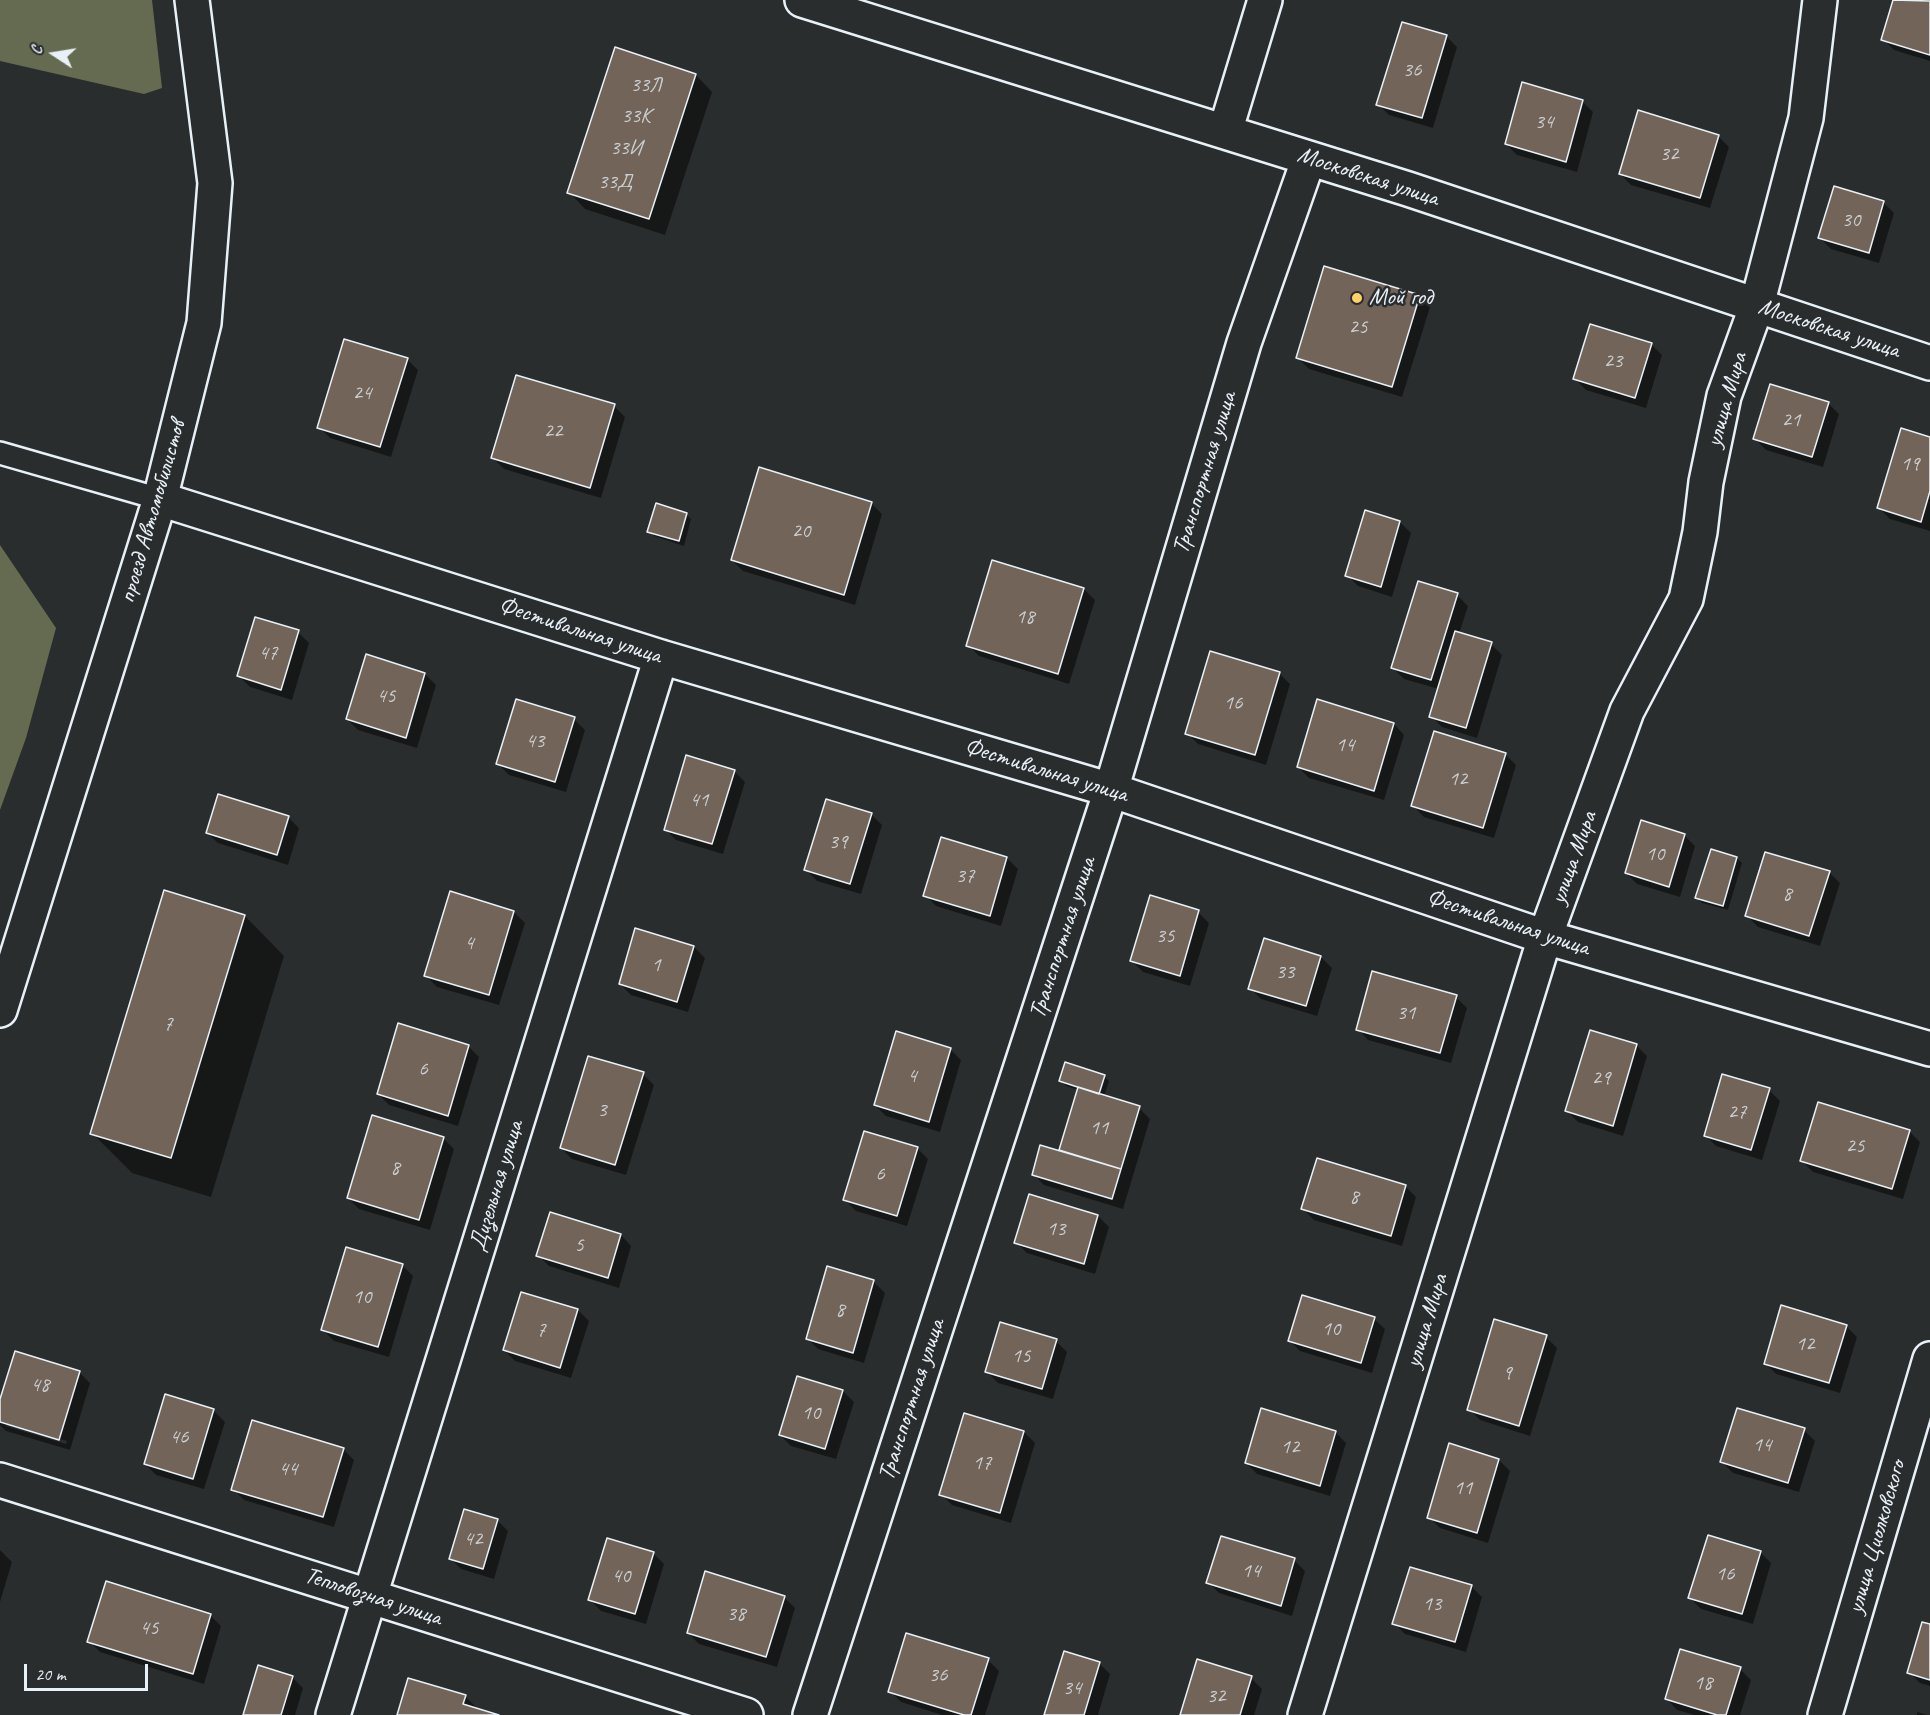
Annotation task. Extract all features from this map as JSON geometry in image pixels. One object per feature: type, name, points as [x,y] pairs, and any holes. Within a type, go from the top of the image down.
[{"type":"street","name":"проезд Автомобилистов","points":[[0,1010],[160,499],[204,323],[215,183],[192,0]]},
{"type":"street","name":"Московская улица","points":[[802,0],[1408,189],[1930,363]]},
{"type":"street","points":[[1225,132],[1265,0]]},
{"type":"street","name":"улица Мира","points":[[1305,1715],[1545,937],[1627,711],[1686,599],[1700,532],[1706,482],[1724,396],[1757,305],[1806,118],[1820,0]]},
{"type":"street","name":"Транспортная улица","points":[[810,1715],[1111,790],[1244,343],[1309,158]]},
{"type":"street","name":"Фестивальная улица","points":[[160,499],[661,657],[1111,790],[1545,937],[1930,1049]]},
{"type":"street","name":"Дизельная улица","points":[[333,1715],[661,657]]},
{"type":"street","name":"улица Циолковского","points":[[1825,1715],[1930,1359]]},
{"type":"street","name":"Тепловозная улица","points":[[0,1480],[746,1715]]},
{"type":"lane","points":[[0,453],[160,499]]},
{"type":"green space","points":[[0,0],[152,0],[162,88],[144,94],[0,61]]},
{"type":"green space","points":[[0,545],[56,628],[26,738],[0,810]]},
{"type":"building","points":[[1893,0],[1930,1],[1930,55],[1881,40]]},
{"type":"building","points":[[1402,22],[1447,35],[1422,118],[1376,105]]},
{"type":"building","points":[[615,47],[696,74],[649,219],[567,193]]},
{"type":"building","points":[[1522,82],[1583,100],[1566,162],[1505,144]]},
{"type":"building","points":[[1638,110],[1719,135],[1700,198],[1619,174]]},
{"type":"building","points":[[1834,186],[1884,201],[1869,253],[1818,238]]},
{"type":"building","points":[[1324,266],[1420,295],[1392,387],[1296,358]]},
{"type":"building","points":[[1590,324],[1652,343],[1635,398],[1573,379]]},
{"type":"building","points":[[344,339],[408,358],[380,447],[317,428]]},
{"type":"building","points":[[516,375],[615,404],[590,488],[491,458]]},
{"type":"building","points":[[1770,384],[1829,402],[1812,457],[1753,439]]},
{"type":"building","points":[[1901,428],[1930,437],[1930,491],[1921,522],[1877,508]]},
{"type":"building","points":[[759,467],[872,502],[844,595],[731,560]]},
{"type":"building","points":[[656,503],[687,513],[679,541],[647,532]]},
{"type":"building","points":[[1365,510],[1400,521],[1381,587],[1345,576]]},
{"type":"building","points":[[992,560],[1084,588],[1058,674],[966,646]]},
{"type":"building","points":[[1418,581],[1458,593],[1431,680],[1391,668]]},
{"type":"building","points":[[255,617],[299,630],[281,690],[237,676]]},
{"type":"building","points":[[1455,631],[1492,642],[1466,728],[1429,717]]},
{"type":"building","points":[[1210,651],[1280,672],[1255,755],[1185,734]]},
{"type":"building","points":[[366,654],[425,673],[406,738],[346,719]]},
{"type":"building","points":[[516,699],[575,717],[555,782],[496,764]]},
{"type":"building","points":[[1317,699],[1394,723],[1374,791],[1297,767]]},
{"type":"building","points":[[1434,731],[1506,753],[1483,828],[1411,806]]},
{"type":"building","points":[[686,755],[735,770],[712,844],[664,830]]},
{"type":"building","points":[[218,794],[289,816],[277,855],[206,833]]},
{"type":"building","points":[[826,799],[872,813],[850,884],[804,870]]},
{"type":"building","points":[[1641,820],[1685,834],[1669,887],[1625,873]]},
{"type":"building","points":[[941,837],[1007,857],[990,916],[923,896]]},
{"type":"building","points":[[1711,849],[1737,857],[1723,906],[1695,898]]},
{"type":"building","points":[[1765,852],[1830,871],[1809,936],[1745,916]]},
{"type":"building","points":[[164,890],[245,915],[171,1158],[90,1134]]},
{"type":"building","points":[[450,891],[514,911],[489,995],[424,976]]},
{"type":"building","points":[[1150,895],[1199,910],[1180,976],[1130,961]]},
{"type":"building","points":[[635,928],[694,946],[677,1002],[619,984]]},
{"type":"building","points":[[1264,938],[1321,956],[1306,1006],[1248,989]]},
{"type":"building","points":[[1372,971],[1457,995],[1440,1053],[1356,1030]]},
{"type":"building","points":[[398,1023],[469,1045],[448,1116],[377,1094]]},
{"type":"building","points":[[1590,1030],[1637,1044],[1613,1126],[1565,1111]]},
{"type":"building","points":[[896,1031],[951,1048],[929,1122],[874,1105]]},
{"type":"building","points":[[588,1056],[644,1072],[615,1165],[560,1148]]},
{"type":"building","points":[[1065,1062],[1105,1075],[1099,1094],[1059,1081]]},
{"type":"building","points":[[1722,1074],[1770,1088],[1751,1150],[1704,1136]]},
{"type":"building","points":[[1078,1087],[1140,1106],[1121,1169],[1059,1150]]},
{"type":"building","points":[[1818,1102],[1910,1130],[1892,1189],[1800,1161]]},
{"type":"building","points":[[372,1115],[444,1137],[419,1220],[347,1198]]},
{"type":"building","points":[[864,1131],[918,1147],[897,1216],[843,1200]]},
{"type":"building","points":[[1040,1145],[1121,1169],[1112,1199],[1032,1175]]},
{"type":"building","points":[[1317,1158],[1406,1185],[1391,1236],[1301,1209]]},
{"type":"building","points":[[1029,1194],[1098,1215],[1084,1264],[1014,1243]]},
{"type":"building","points":[[550,1212],[621,1234],[608,1278],[536,1256]]},
{"type":"building","points":[[346,1247],[403,1264],[378,1347],[321,1330]]},
{"type":"building","points":[[827,1266],[874,1280],[853,1353],[806,1339]]},
{"type":"building","points":[[521,1292],[578,1309],[560,1368],[503,1350]]},
{"type":"building","points":[[1302,1295],[1375,1317],[1361,1363],[1288,1341]]},
{"type":"building","points":[[1781,1305],[1847,1325],[1829,1383],[1764,1364]]},
{"type":"building","points":[[1494,1319],[1547,1335],[1519,1426],[1467,1410]]},
{"type":"building","points":[[1000,1322],[1057,1339],[1042,1389],[985,1372]]},
{"type":"building","points":[[15,1351],[80,1371],[59,1440],[0,1422],[0,1399]]},
{"type":"building","points":[[797,1376],[843,1390],[825,1449],[779,1435]]},
{"type":"building","points":[[165,1394],[214,1409],[193,1479],[144,1464]]},
{"type":"building","points":[[1261,1408],[1336,1431],[1320,1486],[1245,1463]]},
{"type":"building","points":[[1737,1408],[1805,1428],[1788,1483],[1720,1462]]},
{"type":"building","points":[[964,1413],[1024,1431],[1000,1513],[939,1495]]},
{"type":"building","points":[[252,1420],[344,1448],[323,1517],[231,1490]]},
{"type":"building","points":[[1449,1443],[1499,1459],[1477,1533],[1427,1518]]},
{"type":"building","points":[[464,1509],[498,1519],[483,1569],[449,1559]]},
{"type":"building","points":[[1708,1535],[1761,1551],[1742,1614],[1688,1598]]},
{"type":"building","points":[[1221,1536],[1295,1558],[1281,1606],[1206,1583]]},
{"type":"building","points":[[607,1538],[654,1552],[635,1614],[588,1600]]},
{"type":"building","points":[[1410,1567],[1472,1585],[1455,1642],[1392,1624]]},
{"type":"building","points":[[705,1571],[785,1596],[766,1657],[687,1633]]},
{"type":"building","points":[[106,1581],[211,1614],[193,1674],[87,1642]]},
{"type":"building","points":[[1922,1622],[1930,1624],[1930,1680],[1907,1673]]},
{"type":"building","points":[[906,1633],[989,1658],[971,1715],[964,1715],[888,1692]]},
{"type":"building","points":[[1680,1649],[1741,1667],[1726,1715],[1717,1715],[1665,1699]]},
{"type":"building","points":[[1064,1651],[1100,1662],[1084,1715],[1044,1715]]},
{"type":"building","points":[[1197,1659],[1252,1676],[1240,1715],[1180,1715]]},
{"type":"building","points":[[258,1665],[293,1676],[281,1715],[243,1715]]},
{"type":"building","points":[[408,1678],[466,1695],[463,1704],[499,1715],[397,1715]]},
{"type":"place","name":"Мой год","points":[[1357,298]]}]
